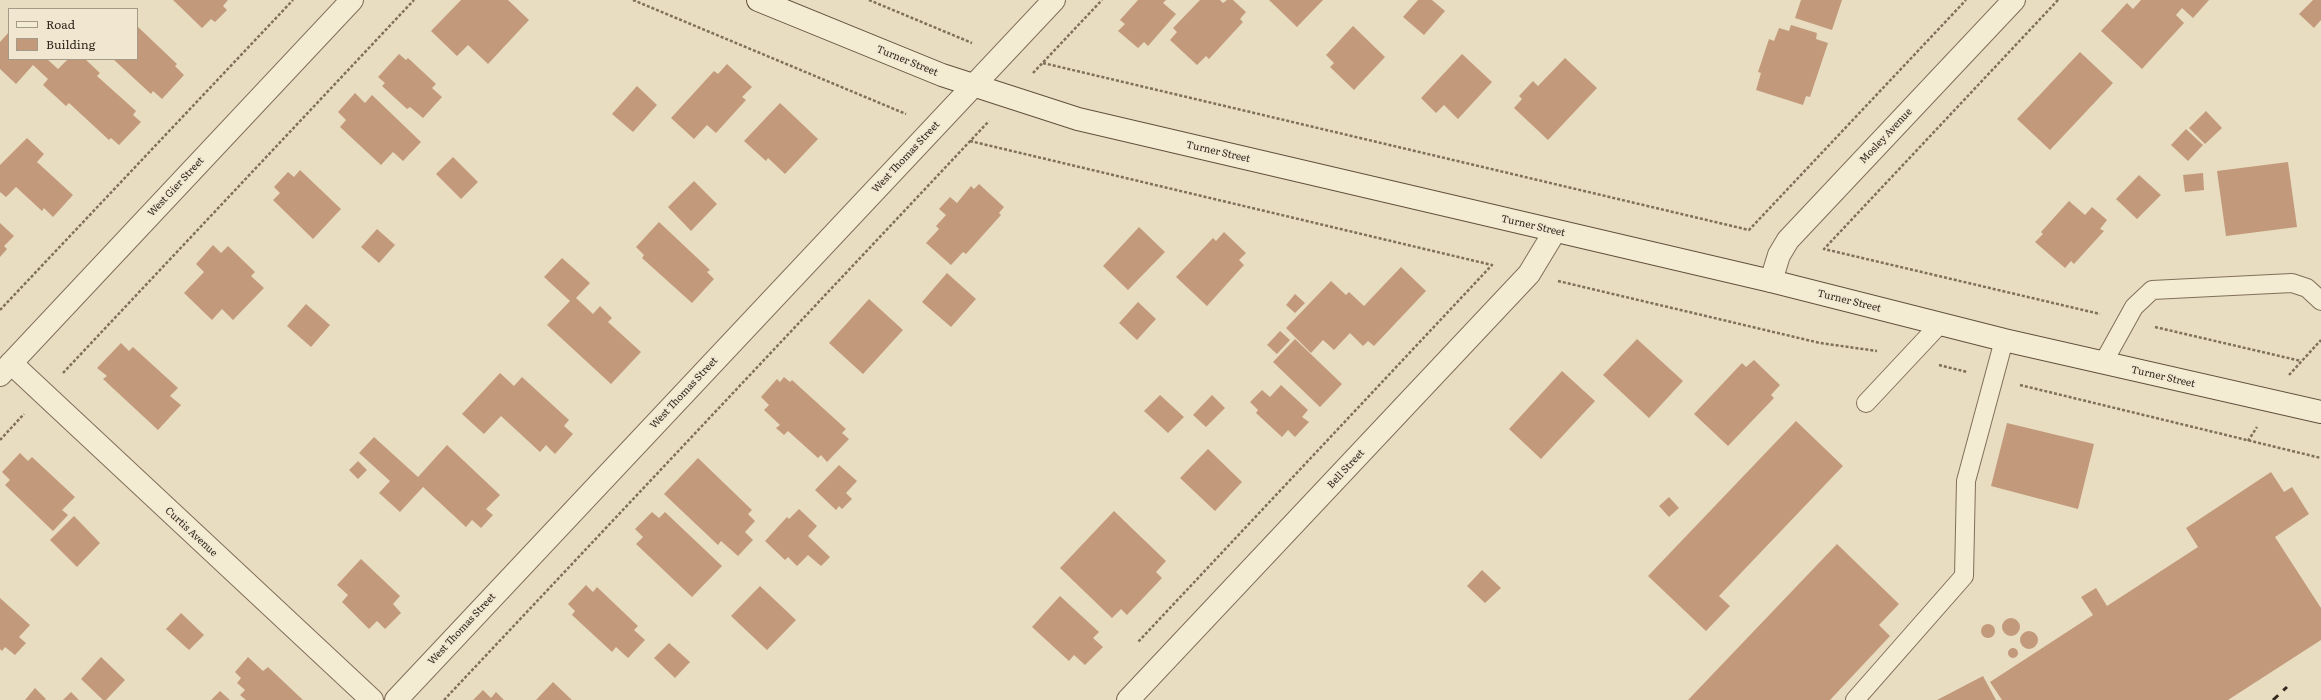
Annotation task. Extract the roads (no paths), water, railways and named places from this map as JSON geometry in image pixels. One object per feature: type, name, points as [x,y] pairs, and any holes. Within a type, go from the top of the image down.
[{"type":"street","name":"West Gier Street","points":[[5,369],[352,0]]},
{"type":"street","name":"Turner Street","points":[[758,0],[973,86],[1078,119],[1771,281],[2004,340],[2321,412]]},
{"type":"street","name":"West Thomas Street","points":[[396,700],[1054,0]]},
{"type":"street","name":"Mosley Avenue","points":[[1771,281],[1779,255],[1788,240],[2014,0]]},
{"type":"street","name":"Bell Street","points":[[1131,699],[1529,274],[1555,231]]},
{"type":"street","name":"Curtis Avenue","points":[[5,369],[43,394],[372,700]]},
{"type":"lane","points":[[2103,363],[2134,306],[2152,290],[2292,283],[2307,288],[2321,301]]},
{"type":"lane","points":[[1866,403],[1940,324]]},
{"type":"lane","points":[[1855,700],[1964,576],[1966,481],[2004,340]]},
{"type":"railway","points":[[2273,700],[2287,687]]}]
